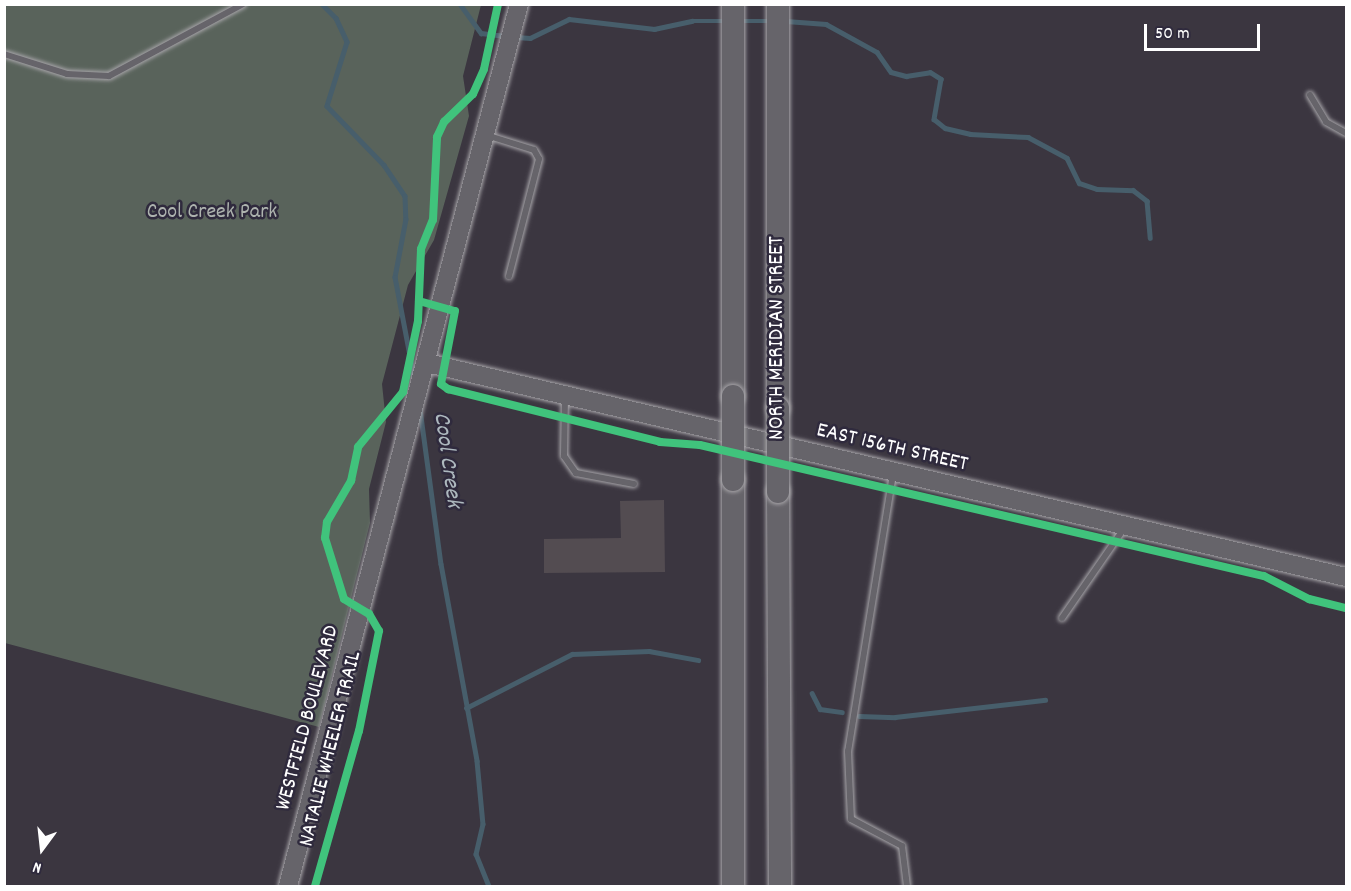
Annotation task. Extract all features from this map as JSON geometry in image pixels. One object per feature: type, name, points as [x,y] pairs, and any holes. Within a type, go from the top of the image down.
[{"type":"highway","name":"NORTH MERIDIAN STREET","points":[[733,4],[733,886]]},
{"type":"highway","name":"NORTH MERIDIAN STREET","points":[[778,4],[777,492],[780,886]]},
{"type":"street","name":"WESTFIELD BOULEVARD","points":[[288,886],[425,372],[519,4]]},
{"type":"street","name":"EAST 156TH STREET","points":[[425,372],[565,396],[893,474],[1347,577]]},
{"type":"lane","points":[[4,54],[67,74],[108,76],[243,4]]},
{"type":"lane","points":[[1310,95],[1326,122],[1347,132]]},
{"type":"lane","points":[[485,134],[534,150],[539,159],[509,276]]},
{"type":"lane","points":[[565,396],[564,456],[576,473],[634,484]]},
{"type":"lane","points":[[893,474],[848,740],[851,819],[902,846],[907,886]]},
{"type":"lane","points":[[1062,618],[1126,526]]},
{"type":"green space","name":"Cool Creek Park","points":[[4,5],[481,5],[463,76],[469,116],[434,240],[408,285],[382,384],[386,422],[369,489],[370,523],[319,727],[5,643]]},
{"type":"building","points":[[664,500],[665,572],[544,573],[544,539],[621,538],[620,501]]},
{"type":"waterway","name":"Cool Creek","points":[[322,4],[336,18],[347,42],[327,106],[384,165],[405,196],[406,219],[395,277],[414,377]]},
{"type":"waterway","points":[[460,4],[481,33],[505,36]]},
{"type":"waterway","points":[[516,37],[530,38],[569,19],[654,29],[692,21],[726,21]]},
{"type":"waterway","points":[[741,21],[771,21]]},
{"type":"waterway","points":[[786,21],[826,24],[877,52],[891,72],[906,76],[930,72],[941,79],[934,119],[945,128],[970,134],[1028,137],[1067,158],[1079,183],[1097,189],[1133,190],[1147,201],[1150,238]]},
{"type":"waterway","name":"Cool Creek","points":[[420,409],[441,564],[477,761],[483,824],[476,854],[489,886]]},
{"type":"waterway","points":[[466,708],[572,654],[649,651],[698,660]]},
{"type":"waterway","points":[[812,693],[820,709],[842,712]]},
{"type":"waterway","points":[[859,716],[895,717],[1045,700]]},
{"type":"cycle path","name":"NATALIE WHEELER TRAIL","points":[[315,886],[359,731],[379,631],[369,614],[344,599],[325,538],[327,522],[351,481],[358,447],[403,392],[418,321],[421,249],[433,220],[437,137],[444,122],[473,94],[484,69],[498,4]]},
{"type":"cycle path","points":[[419,301],[455,311],[441,384],[448,389],[660,442],[700,445],[1264,576],[1309,599],[1346,608]]}]
